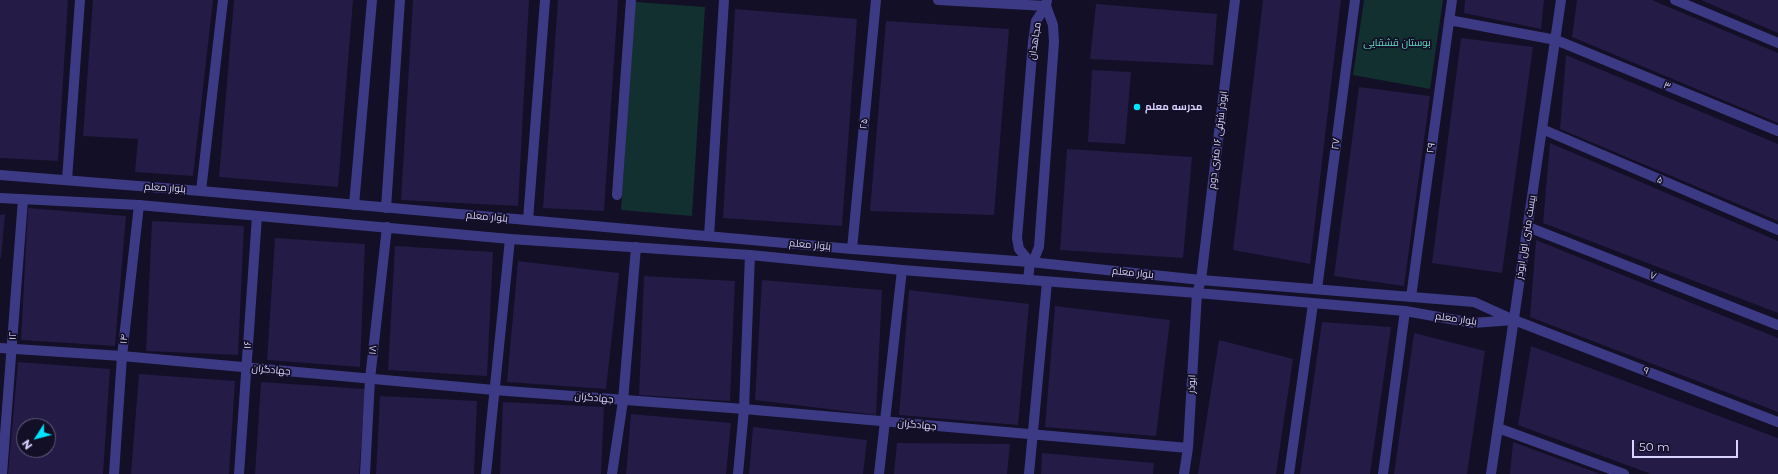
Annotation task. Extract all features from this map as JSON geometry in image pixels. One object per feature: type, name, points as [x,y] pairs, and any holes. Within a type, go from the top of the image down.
[{"type":"street","points":[[67,180],[80,0]]},
{"type":"street","points":[[200,190],[223,0]]},
{"type":"street","points":[[354,224],[354,205],[372,0]]},
{"type":"street","name":"۱۸","points":[[365,474],[370,379],[387,227],[386,208],[400,0]]},
{"type":"street","points":[[528,220],[545,0]]},
{"type":"street","points":[[617,195],[631,0]]},
{"type":"street","points":[[708,236],[724,0]]},
{"type":"street","name":"۲۵","points":[[852,248],[876,0]]},
{"type":"street","points":[[938,0],[1046,3]]},
{"type":"street","points":[[1229,0],[1235,0]]},
{"type":"street","name":"ابوذر شرقی ۱۶ متری دوم","points":[[1197,293],[1201,280],[1235,0]]},
{"type":"street","name":"۲۷","points":[[1317,289],[1355,0]]},
{"type":"street","name":"۲۹","points":[[1411,297],[1452,0]]},
{"type":"street","name":"بیست متری اول ابوذر","points":[[1491,474],[1562,0]]},
{"type":"street","points":[[1675,0],[1778,43]]},
{"type":"street","name":"مجاهدان","points":[[1046,3],[1053,25],[1054,42],[1039,248],[1035,257],[1030,262],[1019,250],[1017,238],[1033,42],[1036,21],[1046,3]]},
{"type":"street","name":"۳","points":[[1449,20],[1556,40],[1778,132]]},
{"type":"street","name":"۵","points":[[1542,129],[1778,230]]},
{"type":"street","name":"بلوار معلم","points":[[0,175],[200,190],[678,234],[1030,262],[1201,280],[1474,302],[1514,320]]},
{"type":"street","name":"بلوار معلم","points":[[0,198],[139,205],[510,239],[750,255],[902,270],[1405,311],[1473,323],[1514,320]]},
{"type":"street","name":"۱۲","points":[[2,474],[23,199]]},
{"type":"street","name":"۱۴","points":[[114,474],[122,356],[139,205]]},
{"type":"street","name":"۱۶","points":[[239,474],[257,216]]},
{"type":"street","name":"۷","points":[[1528,227],[1778,325]]},
{"type":"street","points":[[678,234],[679,251]]},
{"type":"street","points":[[486,474],[510,239]]},
{"type":"street","points":[[612,474],[623,401],[636,247]]},
{"type":"street","points":[[738,474],[744,409],[750,255]]},
{"type":"street","points":[[1028,280],[1030,262]]},
{"type":"street","points":[[879,474],[886,423],[902,270]]},
{"type":"street","points":[[1029,474],[1048,282]]},
{"type":"street","name":"ابوذر","points":[[1184,474],[1188,448],[1197,293]]},
{"type":"street","points":[[1289,474],[1313,304]]},
{"type":"street","points":[[1382,474],[1405,311]]},
{"type":"street","name":"۹","points":[[1514,320],[1778,422]]},
{"type":"street","name":"جهادگران","points":[[0,348],[122,356],[494,390],[744,409],[886,423],[1188,448]]},
{"type":"street","points":[[1498,428],[1624,474]]},
{"type":"green space","name":"بوستان قشقایی","points":[[1364,0],[1443,0],[1430,89],[1353,75]]},
{"type":"green space","points":[[635,2],[705,7],[692,216],[621,210]]},
{"type":"building","points":[[0,0],[68,0],[58,161],[0,158]]},
{"type":"building","points":[[93,0],[213,0],[193,176],[135,172],[138,139],[83,136]]},
{"type":"building","points":[[234,0],[353,0],[338,187],[219,177]]},
{"type":"building","points":[[413,0],[529,0],[518,206],[401,200]]},
{"type":"building","points":[[558,0],[618,0],[604,211],[543,208]]},
{"type":"building","points":[[1263,0],[1341,0],[1310,264],[1233,250]]},
{"type":"building","points":[[1465,0],[1544,0],[1541,29],[1464,13]]},
{"type":"building","points":[[1577,0],[1652,0],[1778,53],[1778,123],[1572,37]]},
{"type":"building","points":[[1701,0],[1778,0],[1778,33]]},
{"type":"building","points":[[1096,4],[1217,14],[1213,65],[1090,59]]},
{"type":"building","points":[[735,9],[857,19],[842,226],[723,218]]},
{"type":"building","points":[[886,21],[1009,29],[994,215],[870,211]]},
{"type":"building","points":[[1461,38],[1533,47],[1502,273],[1432,263]]},
{"type":"building","points":[[1566,55],[1778,144],[1778,221],[1560,129]]},
{"type":"building","points":[[1092,70],[1131,72],[1125,144],[1088,142]]},
{"type":"building","points":[[1359,87],[1430,96],[1404,286],[1334,276]]},
{"type":"building","points":[[1550,143],[1778,241],[1778,313],[1543,223]]},
{"type":"building","points":[[1067,149],[1192,157],[1183,258],[1060,250]]},
{"type":"building","points":[[28,208],[126,216],[115,346],[21,340]]},
{"type":"building","points":[[5,214],[1,258],[0,258],[0,215]]},
{"type":"building","points":[[152,221],[244,226],[238,355],[146,351]]},
{"type":"building","points":[[275,238],[365,244],[360,367],[267,360]]},
{"type":"building","points":[[1536,240],[1778,338],[1778,412],[1530,317]]},
{"type":"building","points":[[395,246],[493,252],[487,376],[388,370]]},
{"type":"building","points":[[518,261],[619,273],[606,389],[507,382]]},
{"type":"building","points":[[644,276],[735,281],[730,401],[639,395]]},
{"type":"building","points":[[762,280],[882,290],[876,415],[755,400]]},
{"type":"building","points":[[909,290],[1029,304],[1018,425],[899,415]]},
{"type":"building","points":[[1055,306],[1170,320],[1156,436],[1045,427]]},
{"type":"building","points":[[1322,322],[1391,327],[1370,474],[1300,474]]},
{"type":"building","points":[[1414,333],[1485,351],[1467,474],[1394,474]]},
{"type":"building","points":[[1219,340],[1293,359],[1276,474],[1198,474]]},
{"type":"building","points":[[1531,346],[1778,438],[1778,474],[1651,474],[1518,425]]},
{"type":"building","points":[[18,362],[110,369],[103,474],[8,474]]},
{"type":"building","points":[[139,374],[235,381],[229,474],[131,474]]},
{"type":"building","points":[[261,382],[365,389],[359,474],[255,474]]},
{"type":"building","points":[[380,396],[477,401],[474,474],[376,474]]},
{"type":"building","points":[[503,402],[604,407],[601,474],[500,474]]},
{"type":"building","points":[[631,414],[731,423],[726,474],[626,474]]},
{"type":"building","points":[[753,427],[867,440],[863,474],[749,474]]},
{"type":"building","points":[[1513,442],[1600,474],[1510,474]]},
{"type":"building","points":[[897,443],[1010,444],[1007,474],[894,474]]},
{"type":"building","points":[[1042,453],[1154,463],[1153,474],[1041,474]]},
{"type":"place","name":"مدرسه معلم","points":[[1137,107]]}]
